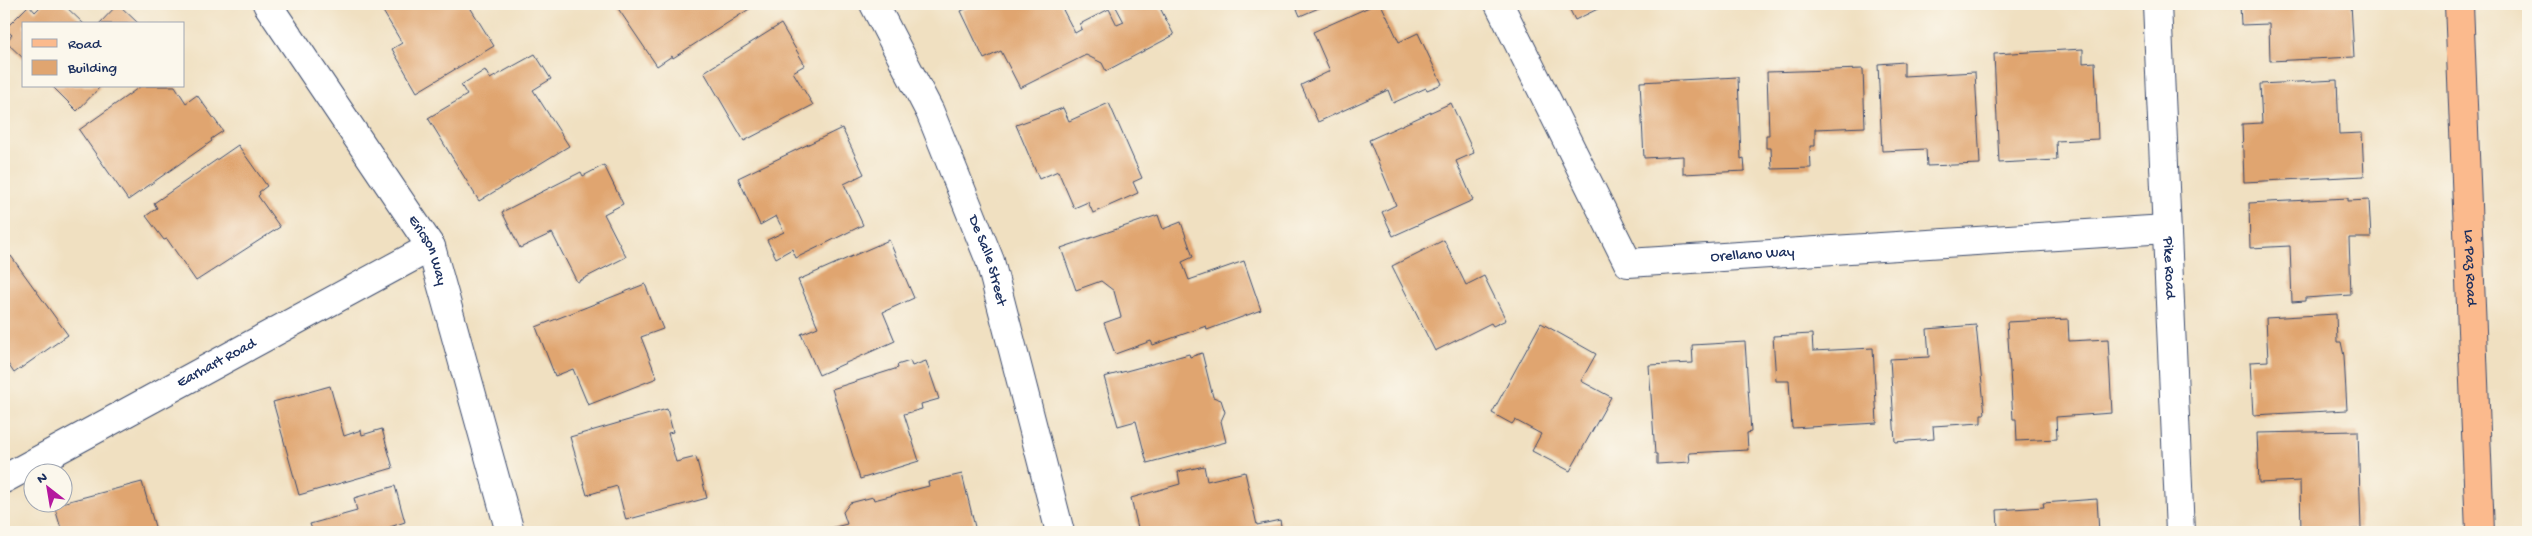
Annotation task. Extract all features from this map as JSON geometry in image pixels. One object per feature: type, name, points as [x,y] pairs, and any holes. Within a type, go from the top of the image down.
[{"type":"main road","name":"La Paz Road","points":[[2459,4],[2480,532]]},
{"type":"street","name":"Ericson Way","points":[[268,4],[432,247],[510,532]]},
{"type":"street","name":"De Salle Street","points":[[874,4],[930,112],[990,261],[1060,532]]},
{"type":"street","name":"Orellano Way","points":[[1499,4],[1628,263],[2166,230]]},
{"type":"street","name":"Pike Road","points":[[2157,4],[2180,532]]},
{"type":"street","name":"Earhart Road","points":[[4,480],[432,247]]},
{"type":"building","points":[[43,4],[63,4],[82,22],[22,22],[22,57],[6,42],[12,35],[5,29],[29,5],[35,12]]},
{"type":"building","points":[[118,4],[137,22],[101,22]]},
{"type":"building","points":[[389,4],[468,4],[494,46],[417,92],[392,49],[402,43],[381,8]]},
{"type":"building","points":[[615,4],[757,4],[673,58],[672,56],[657,66]]},
{"type":"building","points":[[976,4],[1060,4],[1075,33],[1082,29],[1080,24],[1109,9],[1117,25],[1124,22],[1116,7],[1122,4],[1158,4],[1174,35],[1106,71],[1102,63],[1086,55],[1020,88],[1001,51],[984,59],[961,11]]},
{"type":"building","points":[[1295,4],[1328,4],[1300,16]]},
{"type":"building","points":[[1376,4],[1381,4],[1399,42],[1418,33],[1442,84],[1427,90],[1426,88],[1393,103],[1388,90],[1318,122],[1301,85],[1330,71],[1313,32]]},
{"type":"building","points":[[1567,4],[1608,4],[1575,20]]},
{"type":"building","points":[[2240,4],[2351,4],[2354,57],[2270,61],[2269,24],[2241,25]]},
{"type":"building","points":[[781,24],[805,65],[793,72],[813,105],[744,141],[704,72]]},
{"type":"building","points":[[2083,49],[2083,63],[2095,62],[2098,139],[2056,141],[2057,160],[1999,163],[1994,54]]},
{"type":"building","points":[[535,54],[551,79],[533,90],[569,146],[479,201],[428,118],[467,95],[461,85],[485,70],[490,79]]},
{"type":"building","points":[[1904,62],[1904,76],[1975,72],[1980,164],[1927,166],[1926,149],[1882,151],[1878,64]]},
{"type":"building","points":[[1863,69],[1865,127],[1815,129],[1815,146],[1810,146],[1811,168],[1772,169],[1771,148],[1766,148],[1766,135],[1769,135],[1767,72]]},
{"type":"building","points":[[1738,77],[1741,159],[1744,158],[1745,171],[1683,174],[1683,156],[1644,158],[1640,82]]},
{"type":"building","points":[[2337,80],[2339,134],[2362,133],[2364,176],[2244,182],[2242,124],[2262,123],[2260,84]]},
{"type":"building","points":[[54,88],[99,88],[77,111]]},
{"type":"building","points":[[138,88],[176,88],[186,103],[197,95],[223,131],[211,139],[212,141],[128,200],[79,130]]},
{"type":"building","points":[[1109,103],[1142,178],[1133,182],[1138,193],[1093,213],[1088,202],[1074,208],[1058,171],[1039,179],[1016,125],[1063,108],[1069,121]]},
{"type":"building","points":[[1451,103],[1474,153],[1456,161],[1473,200],[1393,236],[1382,212],[1396,205],[1369,140]]},
{"type":"building","points":[[842,128],[864,174],[844,184],[863,225],[796,258],[792,249],[776,258],[767,240],[784,232],[776,216],[760,225],[738,178]]},
{"type":"building","points":[[238,145],[267,186],[259,192],[258,196],[280,227],[196,281],[167,239],[164,240],[146,216],[157,208],[154,203]]},
{"type":"building","points":[[604,165],[623,204],[604,214],[626,257],[577,282],[552,233],[520,248],[502,212],[581,172],[583,176]]},
{"type":"building","points":[[2348,198],[2348,201],[2369,200],[2371,238],[2349,238],[2351,295],[2305,298],[2305,301],[2292,302],[2290,246],[2250,248],[2249,203]]},
{"type":"building","points":[[1158,215],[1163,229],[1181,222],[1193,257],[1182,262],[1189,280],[1244,261],[1261,310],[1207,330],[1206,326],[1153,345],[1151,341],[1115,354],[1104,323],[1121,317],[1114,291],[1101,281],[1076,290],[1061,248]]},
{"type":"building","points":[[889,240],[914,298],[883,312],[895,341],[819,375],[801,334],[818,327],[798,280]]},
{"type":"building","points":[[1444,240],[1466,285],[1484,276],[1506,320],[1493,326],[1491,323],[1435,351],[1392,266]]},
{"type":"building","points":[[11,256],[68,335],[14,373],[4,358],[4,261]]},
{"type":"building","points":[[645,284],[663,329],[641,337],[657,378],[588,405],[573,369],[555,376],[536,327]]},
{"type":"building","points":[[2336,314],[2337,342],[2341,342],[2344,356],[2347,410],[2253,415],[2250,362],[2268,361],[2266,318]]},
{"type":"building","points":[[2068,319],[2069,341],[2108,339],[2112,413],[2056,417],[2057,439],[2017,441],[2016,419],[2013,419],[2007,322]]},
{"type":"building","points":[[1541,323],[1596,354],[1581,381],[1611,397],[1570,471],[1532,451],[1541,434],[1515,420],[1512,424],[1492,413]]},
{"type":"building","points":[[1976,325],[1985,414],[1981,414],[1981,423],[1933,426],[1934,439],[1895,442],[1890,359],[1929,357],[1927,329]]},
{"type":"building","points":[[1812,334],[1813,351],[1873,348],[1877,423],[1792,428],[1789,381],[1776,381],[1773,336]]},
{"type":"building","points":[[1745,342],[1751,432],[1747,433],[1748,450],[1689,453],[1690,462],[1657,464],[1649,365],[1693,363],[1692,345]]},
{"type":"building","points":[[1202,353],[1213,397],[1221,400],[1225,412],[1221,421],[1226,442],[1147,463],[1136,421],[1118,426],[1104,377],[1189,354],[1190,357]]},
{"type":"building","points":[[910,361],[912,366],[926,361],[939,399],[921,404],[922,409],[904,414],[919,461],[860,479],[832,389],[898,368],[897,365]]},
{"type":"building","points":[[330,386],[344,436],[361,430],[362,435],[382,429],[393,468],[299,495],[273,402]]},
{"type":"building","points":[[667,409],[673,432],[668,433],[676,462],[696,457],[707,498],[626,520],[617,486],[587,495],[570,437]]},
{"type":"building","points":[[2358,431],[2361,529],[2301,532],[2300,481],[2259,483],[2257,433]]},
{"type":"building","points":[[1204,466],[1207,481],[1245,472],[1257,525],[1280,520],[1282,532],[1177,532],[1176,530],[1139,532],[1131,498],[1180,484],[1178,472]]},
{"type":"building","points":[[962,474],[976,531],[828,532],[827,529],[847,524],[843,512],[850,503],[873,497],[874,500],[929,486],[928,482]]},
{"type":"building","points":[[142,482],[156,530],[148,532],[62,532],[57,514],[72,514],[72,500]]},
{"type":"building","points":[[395,486],[405,522],[390,527],[392,532],[313,532],[310,524],[357,511],[354,498]]},
{"type":"building","points":[[2097,499],[2099,532],[2003,532],[2002,528],[1998,528],[1997,510],[2044,507],[2043,503]]}]
